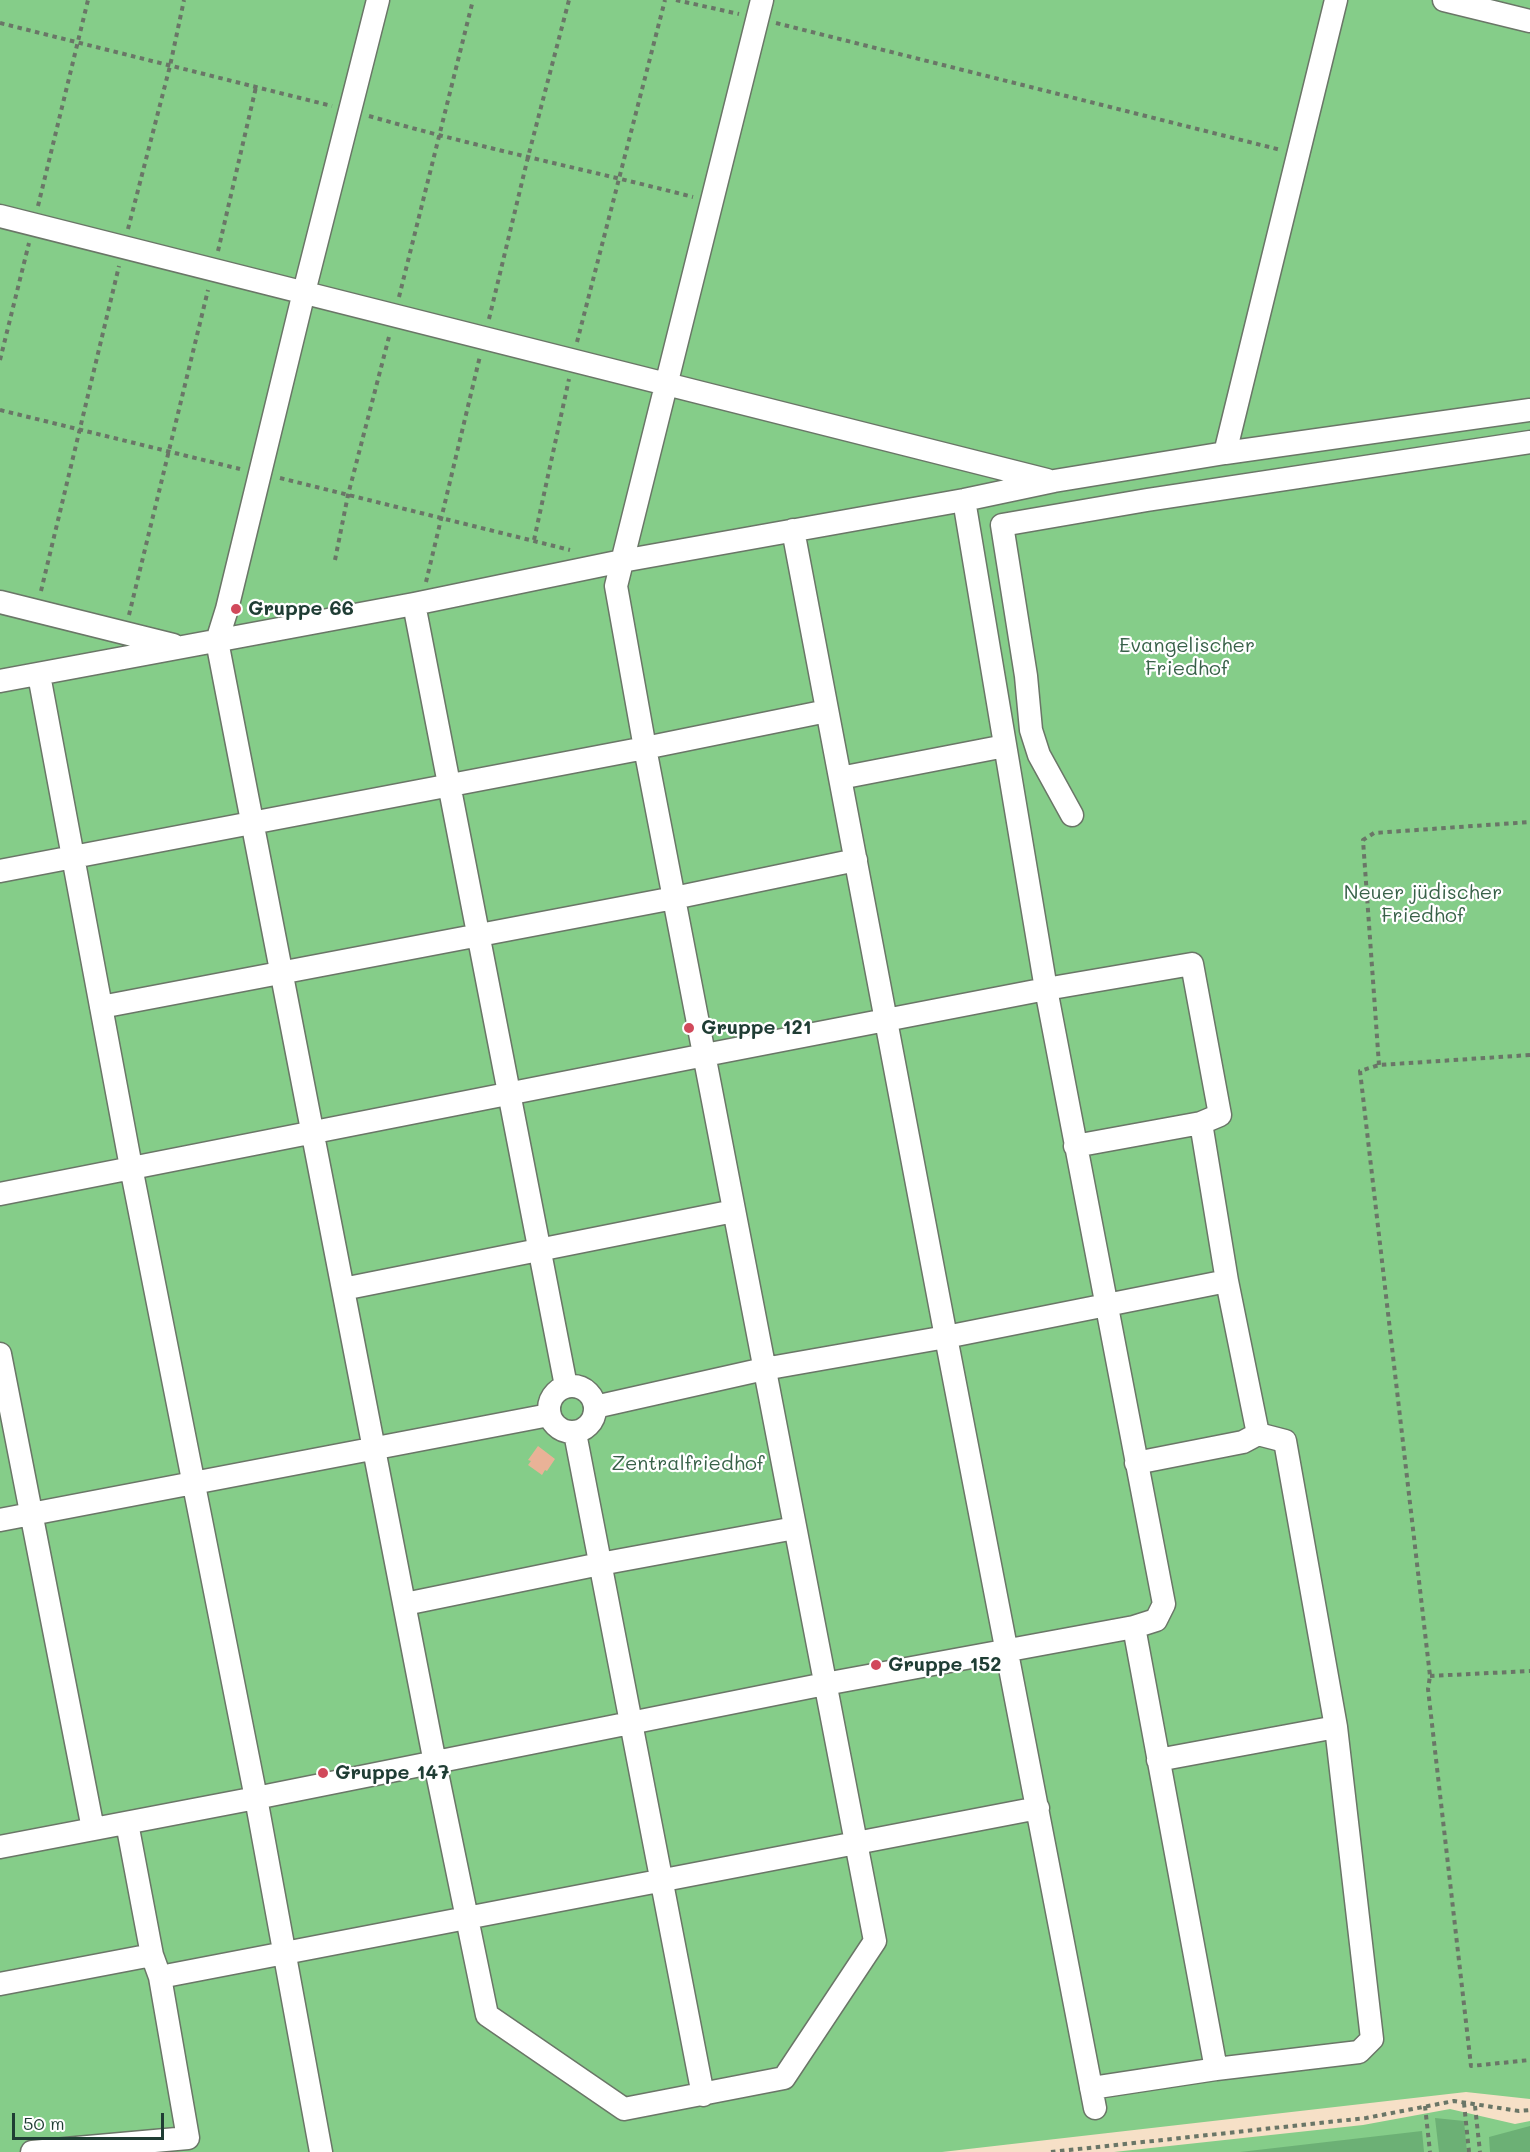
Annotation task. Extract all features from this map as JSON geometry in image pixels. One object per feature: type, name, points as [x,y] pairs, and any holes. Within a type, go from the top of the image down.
[{"type":"lane","points":[[378,0],[227,609],[217,640],[435,1763],[487,2015],[624,2109],[784,2078],[875,1941],[645,748],[616,586],[760,9]]},
{"type":"lane","points":[[1225,453],[1336,0]]},
{"type":"lane","points":[[1444,0],[1530,21]]},
{"type":"lane","points":[[0,216],[1054,482]]},
{"type":"lane","points":[[0,681],[418,603],[622,561],[1054,482],[1225,453],[1530,410]]},
{"type":"lane","points":[[1072,815],[1038,755],[1031,730],[1026,676],[1002,525],[1147,500],[1530,442]]},
{"type":"lane","points":[[0,1847],[435,1763],[825,1684],[1007,1652],[1134,1627],[1156,1620],[1164,1605],[1046,989],[964,500]]},
{"type":"lane","points":[[793,530],[1093,2098],[1216,2069],[1359,2052],[1372,2039],[1335,1727],[1285,1441],[1258,1434],[1243,1442],[1136,1462]]},
{"type":"lane","points":[[0,602],[180,647]]},
{"type":"lane","points":[[418,603],[449,786],[566,1386]]},
{"type":"lane","points":[[39,675],[131,1167],[256,1798],[321,2152]]},
{"type":"lane","points":[[0,871],[449,786],[827,711]]},
{"type":"lane","points":[[840,778],[1005,746]]},
{"type":"lane","points":[[101,1007],[674,898],[856,860]]},
{"type":"lane","points":[[0,1194],[1046,989],[1192,964],[1220,1115],[1201,1123],[1075,1146]]},
{"type":"lane","points":[[1201,1123],[1227,1281],[1258,1434]]},
{"type":"lane","points":[[343,1289],[734,1211]]},
{"type":"lane","points":[[595,1407],[764,1369],[946,1337],[1227,1281]]},
{"type":"lane","points":[[0,1354],[93,1829]]},
{"type":"lane","points":[[566,1386],[574,1386],[588,1392],[595,1407],[592,1421],[582,1431],[574,1433],[561,1430],[551,1421],[549,1415],[550,1400],[559,1389],[566,1386]]},
{"type":"lane","points":[[0,1521],[192,1482],[549,1415]]},
{"type":"lane","points":[[574,1433],[703,2095]]},
{"type":"lane","points":[[405,1604],[600,1564],[795,1528]]},
{"type":"lane","points":[[1134,1627],[1216,2069]]},
{"type":"lane","points":[[1158,1760],[1335,1727]]},
{"type":"lane","points":[[160,1977],[1038,1808]]},
{"type":"lane","points":[[32,2152],[188,2138],[160,1977],[152,1955],[127,1823]]},
{"type":"lane","points":[[0,1984],[152,1955]]},
{"type":"path","points":[[0,360],[88,0]]},
{"type":"path","points":[[36,611],[170,66],[184,0]]},
{"type":"path","points":[[335,560],[348,495],[473,0]]},
{"type":"path","points":[[418,603],[569,0]]},
{"type":"path","points":[[534,540],[573,360],[664,0]]},
{"type":"path","points":[[676,0],[760,9],[1299,154]]},
{"type":"path","points":[[124,633],[256,87]]},
{"type":"path","points":[[0,410],[575,551]]},
{"type":"path","points":[[1379,1065],[1363,840],[1374,832],[1530,822]]},
{"type":"path","points":[[1530,1055],[1379,1065],[1360,1071],[1430,1676],[1430,1701],[1471,2066],[1530,2060]]},
{"type":"path","points":[[1430,1676],[1530,1671]]},
{"type":"path","points":[[1052,2152],[1366,2118],[1454,2101],[1475,2106],[1530,2110]]},
{"type":"path","points":[[1464,2103],[1470,2152]]},
{"type":"path","points":[[1425,2106],[1430,2152]]},
{"type":"path","points":[[1475,2106],[1480,2152]]},
{"type":"green space","name":"Zentralfriedhof","points":[[0,0],[1530,0],[1530,2099],[1466,2092],[942,2152],[0,2152]]},
{"type":"green space","points":[[1450,2109],[1515,2124],[1530,2121],[1530,2152],[1114,2152],[1363,2125]]},
{"type":"green space","points":[[1435,2118],[1464,2121],[1467,2152],[1439,2152]]},
{"type":"green space","points":[[1530,2126],[1530,2152],[1490,2152],[1489,2137]]},
{"type":"green space","points":[[1422,2131],[1424,2152],[1240,2152]]},
{"type":"building","points":[[538,1446],[555,1459],[542,1475],[528,1465],[531,1461],[528,1460]]},
{"type":"place","name":"Gruppe 66","points":[[236,609]]},
{"type":"place","name":"Gruppe 121","points":[[689,1028]]},
{"type":"place","name":"Gruppe 152","points":[[876,1665]]},
{"type":"place","name":"Gruppe 147","points":[[323,1773]]},
{"type":"park label","name":"Evangelischer Friedhof","points":[[1187,658]]},
{"type":"park label","name":"Neuer jüdischer Friedhof","points":[[1423,904]]}]
